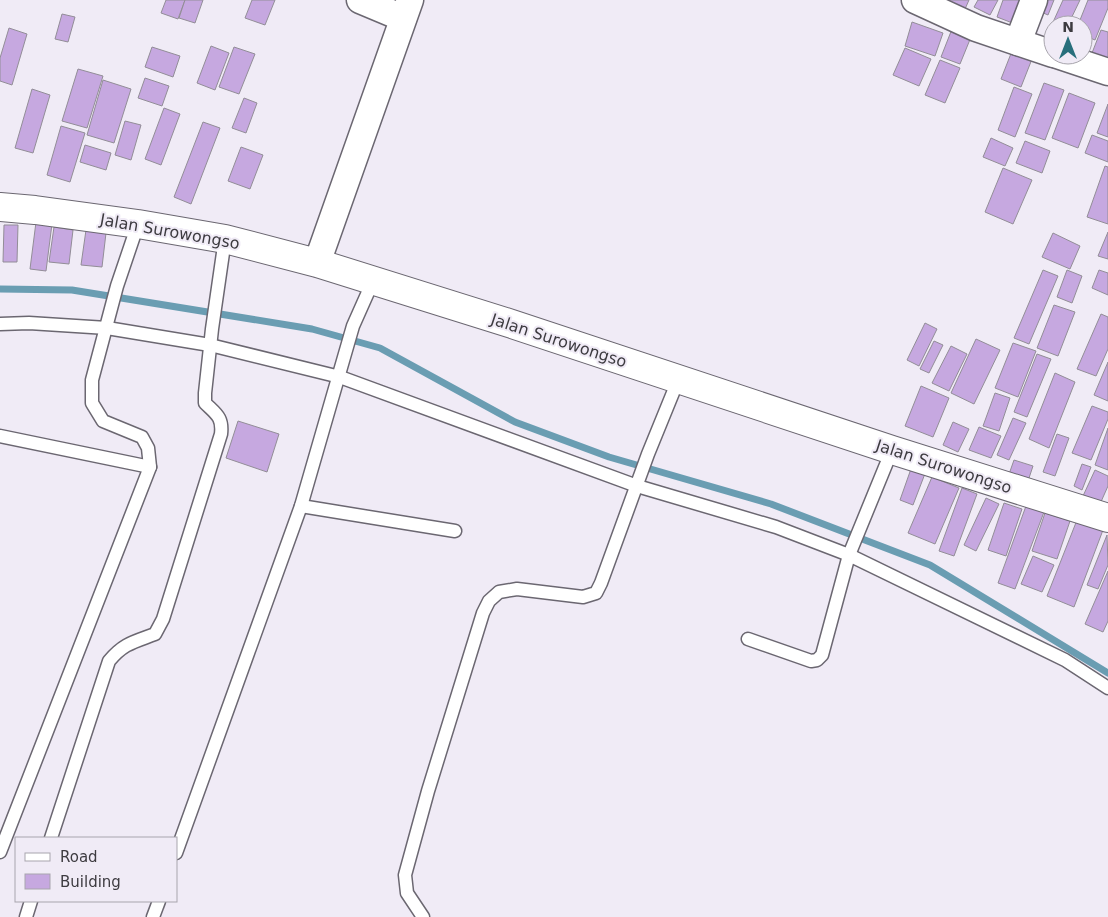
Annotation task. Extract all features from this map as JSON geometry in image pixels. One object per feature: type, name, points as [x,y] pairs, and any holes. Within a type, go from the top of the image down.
[{"type":"street","points":[[316,263],[407,9],[360,0]]},
{"type":"street","points":[[915,0],[976,28],[1043,50]]},
{"type":"street","points":[[1018,42],[1034,0]]},
{"type":"street","points":[[1087,65],[1108,72]]},
{"type":"street","name":"Jalan Surowongso","points":[[0,207],[138,224],[225,239],[316,263],[512,324],[892,450],[1108,518]]},
{"type":"lane","points":[[0,852],[150,467],[148,448],[142,437],[104,421],[92,403],[92,380],[117,286],[138,224]]},
{"type":"lane","points":[[51,837],[109,661],[118,650],[127,644],[154,634],[163,619],[221,434],[222,423],[218,415],[205,403],[210,345],[225,239]]},
{"type":"lane","points":[[178,847],[301,506],[340,377],[353,326],[372,281]]},
{"type":"lane","points":[[0,324],[108,322],[340,377],[776,527],[852,549],[1065,660],[1108,688]]},
{"type":"lane","points":[[422,917],[407,893],[405,875],[428,791],[489,601],[499,592],[517,589],[582,597],[596,593],[678,378]]},
{"type":"lane","points":[[0,436],[150,467]]},
{"type":"lane","points":[[748,639],[811,661],[818,660],[822,654],[852,549],[892,450]]},
{"type":"lane","points":[[301,506],[455,532]]},
{"type":"lane","points":[[26,917],[31,902]]},
{"type":"lane","points":[[153,917],[159,902]]},
{"type":"building","points":[[166,0],[185,0],[178,19],[161,13]]},
{"type":"building","points":[[185,0],[203,0],[195,23],[179,18]]},
{"type":"building","points":[[252,0],[275,0],[265,25],[245,18]]},
{"type":"building","points":[[947,0],[969,0],[965,9]]},
{"type":"building","points":[[978,0],[998,0],[990,15],[974,7]]},
{"type":"building","points":[[1003,0],[1024,0],[1015,24],[997,17]]},
{"type":"building","points":[[1037,0],[1054,0],[1048,15],[1034,9]]},
{"type":"building","points":[[1063,0],[1080,0],[1073,15],[1056,15]]},
{"type":"building","points":[[1088,0],[1108,0],[1108,8],[1095,40],[1093,39],[1093,15],[1082,15]]},
{"type":"building","points":[[62,14],[75,17],[68,42],[55,39]]},
{"type":"building","points":[[912,22],[943,33],[935,56],[905,46]]},
{"type":"building","points":[[9,28],[27,34],[12,85],[0,81],[0,58]]},
{"type":"building","points":[[952,29],[971,37],[960,64],[941,57]]},
{"type":"building","points":[[1101,30],[1108,32],[1108,60],[1093,53]]},
{"type":"building","points":[[211,46],[229,53],[215,90],[197,83]]},
{"type":"building","points":[[152,47],[180,56],[173,77],[145,67]]},
{"type":"building","points":[[234,47],[255,54],[239,94],[219,87]]},
{"type":"building","points":[[905,48],[931,59],[919,86],[893,75]]},
{"type":"building","points":[[1012,51],[1032,59],[1021,87],[1001,79]]},
{"type":"building","points":[[940,60],[960,68],[945,103],[925,95]]},
{"type":"building","points":[[78,69],[103,76],[87,128],[62,121]]},
{"type":"building","points":[[145,78],[169,86],[162,106],[138,98]]},
{"type":"building","points":[[103,80],[131,89],[114,143],[87,135]]},
{"type":"building","points":[[1044,83],[1064,90],[1045,140],[1025,133]]},
{"type":"building","points":[[1014,87],[1032,94],[1015,137],[998,130]]},
{"type":"building","points":[[32,89],[50,95],[33,153],[15,148]]},
{"type":"building","points":[[1069,93],[1095,103],[1078,148],[1052,138]]},
{"type":"building","points":[[244,98],[257,103],[246,133],[232,128]]},
{"type":"building","points":[[1108,104],[1108,137],[1097,133]]},
{"type":"building","points":[[164,108],[180,114],[161,165],[145,159]]},
{"type":"building","points":[[125,121],[141,125],[131,160],[115,155]]},
{"type":"building","points":[[203,122],[220,128],[191,204],[174,197]]},
{"type":"building","points":[[61,126],[85,133],[70,182],[47,175]]},
{"type":"building","points":[[1092,135],[1108,141],[1108,162],[1085,153]]},
{"type":"building","points":[[991,138],[1013,148],[1005,166],[983,157]]},
{"type":"building","points":[[1025,141],[1050,151],[1042,173],[1016,163]]},
{"type":"building","points":[[85,145],[111,153],[106,170],[80,162]]},
{"type":"building","points":[[241,147],[263,155],[250,189],[228,181]]},
{"type":"building","points":[[1105,166],[1108,167],[1108,224],[1087,217]]},
{"type":"building","points":[[1003,168],[1032,180],[1013,224],[985,212]]},
{"type":"building","points":[[36,222],[52,224],[46,271],[30,269]]},
{"type":"building","points":[[4,225],[18,225],[17,262],[3,262]]},
{"type":"building","points":[[54,227],[73,230],[69,264],[49,262]]},
{"type":"building","points":[[86,230],[106,233],[102,267],[81,265]]},
{"type":"building","points":[[1108,232],[1108,259],[1098,256]]},
{"type":"building","points":[[1053,233],[1080,246],[1070,269],[1042,257]]},
{"type":"building","points":[[1043,270],[1058,276],[1029,344],[1014,338]]},
{"type":"building","points":[[1067,270],[1082,276],[1072,303],[1057,297]]},
{"type":"building","points":[[1099,270],[1108,273],[1108,295],[1092,288]]},
{"type":"building","points":[[1054,305],[1075,312],[1058,356],[1037,348]]},
{"type":"building","points":[[1101,314],[1108,317],[1108,349],[1096,376],[1077,369]]},
{"type":"building","points":[[925,323],[937,329],[919,366],[907,360]]},
{"type":"building","points":[[976,339],[1000,350],[974,404],[951,393]]},
{"type":"building","points":[[934,341],[943,345],[929,373],[920,369]]},
{"type":"building","points":[[1013,343],[1036,351],[1018,397],[995,388]]},
{"type":"building","points":[[951,346],[967,354],[949,391],[932,383]]},
{"type":"building","points":[[1037,354],[1051,359],[1027,417],[1014,412]]},
{"type":"building","points":[[1108,362],[1108,401],[1094,395]]},
{"type":"building","points":[[1055,373],[1075,382],[1049,448],[1029,439]]},
{"type":"building","points":[[921,386],[949,398],[933,437],[905,426]]},
{"type":"building","points":[[995,393],[1010,398],[999,431],[983,426]]},
{"type":"building","points":[[1092,406],[1108,412],[1108,419],[1091,460],[1072,453]]},
{"type":"building","points":[[1013,418],[1026,423],[1009,460],[997,455]]},
{"type":"building","points":[[238,421],[279,434],[267,472],[226,458]]},
{"type":"building","points":[[953,422],[969,429],[958,452],[943,445]]},
{"type":"building","points":[[979,427],[1001,436],[991,458],[969,450]]},
{"type":"building","points":[[1108,428],[1108,470],[1095,465]]},
{"type":"building","points":[[1057,434],[1069,438],[1055,476],[1043,472]]},
{"type":"building","points":[[1014,460],[1033,466],[1027,484],[1008,477]]},
{"type":"building","points":[[1082,464],[1091,467],[1082,490],[1074,486]]},
{"type":"building","points":[[912,466],[926,471],[913,505],[900,500]]},
{"type":"building","points":[[1095,470],[1108,476],[1108,486],[1100,504],[1083,496]]},
{"type":"building","points":[[932,477],[959,488],[935,544],[908,533]]},
{"type":"building","points":[[962,488],[977,494],[954,556],[939,551]]},
{"type":"building","points":[[986,498],[999,504],[976,551],[964,545]]},
{"type":"building","points":[[1004,503],[1022,509],[1006,556],[988,550]]},
{"type":"building","points":[[1026,506],[1044,512],[1015,589],[998,583]]},
{"type":"building","points":[[1045,513],[1070,521],[1057,559],[1032,551]]},
{"type":"building","points":[[1077,520],[1103,530],[1074,607],[1047,596]]},
{"type":"building","points":[[1107,535],[1108,565],[1098,589],[1087,585]]},
{"type":"building","points":[[1033,556],[1054,565],[1042,592],[1021,584]]},
{"type":"building","points":[[1108,571],[1108,621],[1103,632],[1085,624]]},
{"type":"waterway","points":[[0,289],[72,290],[312,329],[380,348],[515,422],[609,457],[771,504],[930,565],[1108,673]]}]
